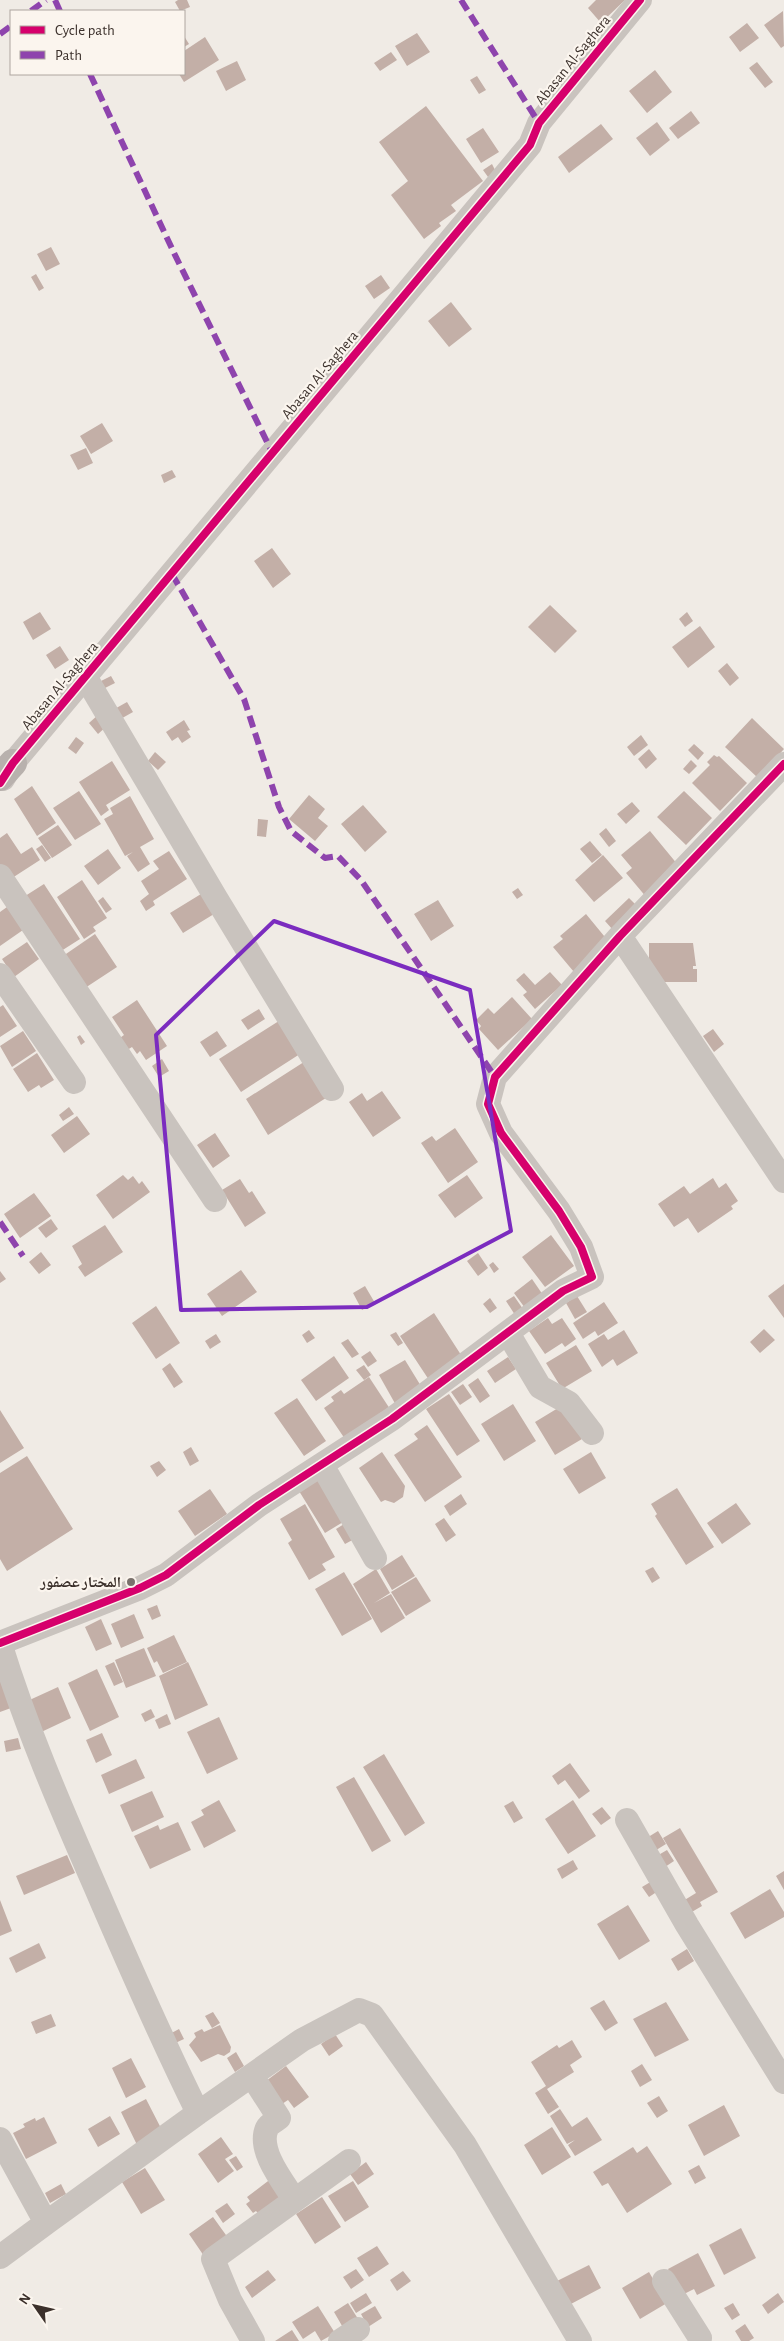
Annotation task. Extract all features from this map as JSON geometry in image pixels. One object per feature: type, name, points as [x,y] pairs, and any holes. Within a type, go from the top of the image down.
[{"type":"street","name":"Abasan Al-Saghera","points":[[4,774],[530,145],[539,123],[640,0]]},
{"type":"street","points":[[86,678],[332,1089]]},
{"type":"street","points":[[198,2113],[152,2020],[51,1787],[18,1700],[0,1643],[140,1588],[166,1575],[259,1505],[392,1418],[508,1334],[563,1291],[592,1277],[581,1247],[559,1211],[501,1133],[488,1104],[495,1077],[620,936],[784,764]]},
{"type":"street","points":[[0,876],[215,1200]]},
{"type":"street","points":[[620,936],[784,1180]]},
{"type":"street","points":[[0,975],[74,1082]]},
{"type":"street","points":[[508,1334],[540,1386],[569,1402],[592,1433]]},
{"type":"street","points":[[322,1465],[375,1558]]},
{"type":"street","points":[[627,1820],[687,1925],[784,2082]]},
{"type":"street","points":[[0,2257],[302,2040],[359,2010],[372,2015],[465,2145],[580,2341]]},
{"type":"street","points":[[252,2076],[279,2118],[267,2127],[264,2140],[270,2162],[294,2199]]},
{"type":"street","points":[[0,2139],[46,2223]]},
{"type":"street","points":[[253,2341],[230,2300],[213,2259],[349,2161]]},
{"type":"street","points":[[664,2281],[698,2340]]},
{"type":"highlighted area","points":[[274,921],[470,990],[511,1231],[367,1307],[181,1310],[156,1035]]},
{"type":"building","points":[[187,0],[190,7],[179,10],[175,2]]},
{"type":"building","points":[[596,0],[625,0],[601,23],[588,8]]},
{"type":"building","points":[[783,11],[784,46],[781,48],[764,25]]},
{"type":"building","points":[[747,23],[759,38],[740,52],[729,37]]},
{"type":"building","points":[[417,33],[430,52],[407,66],[395,46]]},
{"type":"building","points":[[205,37],[219,60],[184,82],[180,75],[185,75],[185,50]]},
{"type":"building","points":[[185,38],[189,44],[185,46]]},
{"type":"building","points":[[391,52],[397,60],[380,71],[374,63]]},
{"type":"building","points":[[237,61],[246,80],[226,91],[216,71]]},
{"type":"building","points":[[757,62],[773,82],[765,88],[749,68]]},
{"type":"building","points":[[655,70],[672,92],[647,113],[629,91]]},
{"type":"building","points":[[477,76],[486,90],[479,94],[470,80]]},
{"type":"building","points":[[426,106],[483,181],[451,205],[456,211],[439,223],[441,226],[424,239],[391,195],[408,181],[379,142]]},
{"type":"building","points":[[691,111],[700,123],[678,139],[669,128]]},
{"type":"building","points":[[657,122],[670,140],[650,156],[636,138]]},
{"type":"building","points":[[601,124],[613,139],[569,173],[558,157]]},
{"type":"building","points":[[483,128],[499,152],[481,163],[466,139]]},
{"type":"building","points":[[492,164],[496,172],[488,177],[483,170]]},
{"type":"building","points":[[51,247],[60,264],[46,271],[37,254]]},
{"type":"building","points":[[36,274],[44,288],[39,291],[31,277]]},
{"type":"building","points":[[381,275],[390,288],[374,299],[365,286]]},
{"type":"building","points":[[451,302],[472,329],[449,347],[428,321]]},
{"type":"building","points":[[102,423],[113,441],[91,454],[80,436]]},
{"type":"building","points":[[86,448],[93,463],[78,470],[70,455]]},
{"type":"building","points":[[172,470],[176,477],[164,483],[161,475]]},
{"type":"building","points":[[272,548],[291,574],[273,588],[254,561]]},
{"type":"building","points":[[550,605],[577,631],[555,653],[528,627]]},
{"type":"building","points":[[40,612],[51,629],[33,640],[23,622]]},
{"type":"building","points":[[687,612],[693,621],[685,627],[679,619]]},
{"type":"building","points":[[700,626],[715,647],[688,668],[672,647]]},
{"type":"building","points":[[60,646],[69,660],[55,669],[46,655]]},
{"type":"building","points":[[727,663],[739,678],[730,686],[718,671]]},
{"type":"building","points":[[111,676],[115,683],[105,688],[101,681]]},
{"type":"building","points":[[127,702],[133,712],[117,721],[111,711]]},
{"type":"building","points":[[98,715],[107,726],[98,734],[89,723]]},
{"type":"building","points":[[752,718],[784,749],[758,778],[725,747]]},
{"type":"building","points":[[184,720],[190,730],[187,731],[191,737],[182,743],[178,737],[172,741],[166,732]]},
{"type":"building","points":[[641,735],[648,745],[634,756],[627,747]]},
{"type":"building","points":[[76,737],[84,743],[76,754],[68,748]]},
{"type":"building","points":[[694,744],[704,753],[698,760],[688,750]]},
{"type":"building","points":[[649,749],[657,759],[646,769],[638,759]]},
{"type":"building","points":[[155,752],[166,762],[158,770],[148,761]]},
{"type":"building","points":[[714,755],[719,756],[747,783],[720,811],[692,783],[710,765],[707,762]]},
{"type":"building","points":[[691,760],[697,766],[689,774],[683,769]]},
{"type":"building","points":[[112,761],[130,790],[106,805],[109,810],[101,816],[79,782]]},
{"type":"building","points":[[32,786],[56,823],[37,836],[14,799]]},
{"type":"building","points":[[79,791],[101,824],[75,840],[53,808]]},
{"type":"building","points":[[684,791],[712,818],[686,845],[657,817]]},
{"type":"building","points":[[309,795],[325,809],[318,818],[328,826],[315,841],[289,819]]},
{"type":"building","points":[[130,796],[154,839],[140,847],[150,864],[138,872],[127,856],[133,852],[125,856],[104,819],[113,814],[110,808]]},
{"type":"building","points":[[632,802],[640,811],[626,824],[617,814]]},
{"type":"building","points":[[363,805],[387,832],[365,852],[341,824]]},
{"type":"building","points":[[258,819],[268,820],[266,837],[257,836]]},
{"type":"building","points":[[58,825],[72,845],[52,858],[38,838]]},
{"type":"building","points":[[606,828],[616,841],[609,847],[599,834]]},
{"type":"building","points":[[650,831],[678,865],[647,898],[626,873],[632,868],[621,855]]},
{"type":"building","points":[[7,833],[21,854],[32,847],[40,860],[9,880],[0,866],[0,838]]},
{"type":"building","points":[[590,841],[602,855],[592,863],[580,849]]},
{"type":"building","points":[[42,845],[51,858],[45,862],[36,849]]},
{"type":"building","points":[[108,849],[121,868],[98,885],[84,866]]},
{"type":"building","points":[[169,851],[187,879],[153,901],[155,905],[146,911],[140,901],[149,894],[141,881],[159,869],[153,861]]},
{"type":"building","points":[[603,855],[623,878],[594,902],[575,880]]},
{"type":"building","points":[[82,880],[107,918],[93,927],[96,931],[84,939],[57,897]]},
{"type":"building","points":[[44,884],[80,939],[58,953],[22,898]]},
{"type":"building","points":[[518,888],[523,895],[517,899],[512,892]]},
{"type":"building","points":[[201,894],[214,914],[183,933],[170,913]]},
{"type":"building","points":[[103,897],[112,909],[106,913],[98,901]]},
{"type":"building","points":[[629,898],[637,906],[613,930],[605,921]]},
{"type":"building","points":[[438,900],[454,926],[431,941],[414,914]]},
{"type":"building","points":[[7,907],[23,930],[0,946],[0,912]]},
{"type":"building","points":[[586,914],[609,942],[574,972],[553,947],[563,939],[560,936]]},
{"type":"building","points":[[95,934],[117,967],[85,988],[63,956]]},
{"type":"building","points":[[27,942],[39,959],[14,977],[2,959]]},
{"type":"building","points":[[649,943],[693,943],[696,966],[693,966],[693,969],[697,969],[697,982],[656,982],[649,972]]},
{"type":"building","points":[[550,972],[562,985],[535,1009],[523,995],[527,992],[516,980],[524,973],[535,985]]},
{"type":"building","points":[[512,997],[532,1019],[498,1050],[479,1029],[481,1026],[476,1020],[488,1008],[494,1014]]},
{"type":"building","points":[[137,1000],[167,1046],[146,1060],[140,1051],[137,1054],[132,1047],[124,1052],[117,1040],[124,1035],[112,1017]]},
{"type":"building","points":[[3,1005],[17,1026],[0,1037],[0,1007]]},
{"type":"building","points":[[259,1009],[265,1019],[248,1030],[241,1020]]},
{"type":"building","points":[[282,1019],[303,1052],[241,1092],[219,1059]]},
{"type":"building","points":[[713,1029],[724,1044],[714,1052],[703,1036]]},
{"type":"building","points":[[23,1031],[36,1051],[12,1067],[0,1046]]},
{"type":"building","points":[[217,1031],[227,1046],[210,1057],[200,1042]]},
{"type":"building","points":[[80,1035],[85,1042],[81,1045],[77,1037]]},
{"type":"building","points":[[37,1053],[54,1080],[41,1088],[39,1085],[28,1092],[13,1069]]},
{"type":"building","points":[[162,1059],[169,1071],[159,1077],[152,1066]]},
{"type":"building","points":[[307,1060],[329,1096],[268,1135],[246,1099]]},
{"type":"building","points":[[382,1091],[401,1118],[373,1137],[349,1102],[362,1093],[367,1101]]},
{"type":"building","points":[[69,1107],[74,1114],[63,1121],[59,1115]]},
{"type":"building","points":[[77,1116],[90,1134],[64,1153],[51,1135]]},
{"type":"building","points":[[455,1128],[478,1162],[448,1183],[421,1143],[432,1136],[436,1141]]},
{"type":"building","points":[[215,1133],[230,1156],[213,1168],[197,1145]]},
{"type":"building","points":[[123,1175],[128,1180],[133,1176],[139,1184],[142,1181],[150,1192],[113,1219],[96,1195]]},
{"type":"building","points":[[467,1175],[483,1198],[455,1218],[438,1195]]},
{"type":"building","points":[[713,1178],[719,1188],[726,1183],[738,1201],[731,1206],[733,1209],[698,1233],[688,1218],[674,1227],[658,1204],[684,1186],[690,1194]]},
{"type":"building","points":[[240,1179],[249,1193],[252,1191],[266,1213],[245,1227],[222,1190]]},
{"type":"building","points":[[34,1193],[51,1216],[20,1238],[4,1214]]},
{"type":"building","points":[[51,1219],[58,1229],[46,1238],[38,1228]]},
{"type":"building","points":[[105,1225],[123,1252],[85,1277],[78,1267],[82,1264],[72,1246]]},
{"type":"building","points":[[551,1235],[574,1266],[545,1287],[522,1257]]},
{"type":"building","points":[[41,1252],[51,1265],[39,1274],[29,1262]]},
{"type":"building","points":[[478,1253],[488,1268],[478,1276],[467,1261]]},
{"type":"building","points":[[493,1262],[499,1269],[494,1273],[489,1265]]},
{"type":"building","points":[[241,1270],[257,1292],[222,1316],[207,1294]]},
{"type":"building","points":[[0,1271],[6,1279],[0,1283]]},
{"type":"building","points":[[532,1279],[543,1295],[525,1308],[514,1293]]},
{"type":"building","points":[[784,1284],[784,1318],[768,1296]]},
{"type":"building","points":[[365,1286],[375,1303],[362,1310],[353,1293]]},
{"type":"building","points":[[514,1296],[523,1309],[515,1315],[506,1301]]},
{"type":"building","points":[[577,1296],[587,1312],[575,1319],[566,1303]]},
{"type":"building","points":[[490,1298],[497,1308],[490,1313],[483,1304]]},
{"type":"building","points":[[604,1302],[618,1323],[598,1336],[595,1331],[583,1339],[573,1323]]},
{"type":"building","points":[[156,1306],[180,1343],[156,1359],[132,1323]]},
{"type":"building","points":[[434,1313],[463,1358],[429,1380],[400,1336]]},
{"type":"building","points":[[548,1318],[552,1324],[562,1318],[576,1339],[565,1347],[562,1343],[545,1354],[529,1331]]},
{"type":"building","points":[[764,1329],[775,1340],[760,1353],[750,1342]]},
{"type":"building","points":[[309,1330],[315,1338],[307,1343],[302,1335]]},
{"type":"building","points":[[624,1330],[638,1353],[617,1366],[613,1359],[602,1367],[588,1344],[604,1334],[608,1340]]},
{"type":"building","points":[[396,1332],[403,1343],[398,1346],[390,1335]]},
{"type":"building","points":[[216,1334],[221,1342],[210,1349],[205,1341]]},
{"type":"building","points":[[348,1339],[359,1354],[352,1358],[341,1343]]},
{"type":"building","points":[[576,1345],[592,1371],[562,1389],[546,1363]]},
{"type":"building","points":[[370,1351],[377,1361],[368,1367],[361,1357]]},
{"type":"building","points":[[334,1356],[349,1378],[316,1401],[301,1380]]},
{"type":"building","points":[[508,1357],[516,1369],[495,1383],[487,1371]]},
{"type":"building","points":[[405,1360],[424,1391],[397,1407],[379,1375]]},
{"type":"building","points":[[170,1363],[183,1382],[174,1388],[162,1369]]},
{"type":"building","points":[[364,1365],[371,1375],[364,1380],[356,1370]]},
{"type":"building","points":[[369,1377],[390,1409],[345,1439],[324,1408],[334,1401],[331,1397],[341,1390],[344,1394]]},
{"type":"building","points":[[478,1378],[490,1396],[480,1403],[468,1385]]},
{"type":"building","points":[[463,1384],[472,1397],[460,1405],[451,1392]]},
{"type":"building","points":[[449,1394],[480,1441],[457,1456],[426,1409]]},
{"type":"building","points":[[297,1398],[326,1441],[304,1456],[274,1413]]},
{"type":"building","points":[[513,1404],[536,1441],[504,1461],[481,1424]]},
{"type":"building","points":[[563,1405],[582,1439],[555,1455],[535,1422]]},
{"type":"building","points":[[0,1410],[24,1448],[0,1463]]},
{"type":"building","points":[[427,1425],[462,1477],[425,1502],[394,1455],[418,1439],[414,1434]]},
{"type":"building","points":[[191,1447],[199,1461],[190,1466],[183,1452]]},
{"type":"building","points":[[382,1452],[405,1486],[403,1497],[394,1503],[385,1500],[381,1502],[359,1468]]},
{"type":"building","points":[[591,1452],[606,1478],[579,1494],[563,1469]]},
{"type":"building","points":[[27,1456],[73,1529],[7,1571],[0,1559],[0,1473]]},
{"type":"building","points":[[159,1461],[166,1470],[157,1477],[150,1466]]},
{"type":"building","points":[[323,1477],[348,1519],[325,1533],[299,1491]]},
{"type":"building","points":[[677,1488],[714,1547],[686,1565],[655,1516],[657,1514],[651,1504]]},
{"type":"building","points":[[210,1489],[227,1514],[195,1536],[178,1511]]},
{"type":"building","points":[[461,1494],[467,1504],[450,1516],[444,1506]]},
{"type":"building","points":[[736,1503],[751,1524],[722,1544],[707,1523]]},
{"type":"building","points":[[305,1504],[335,1557],[322,1564],[326,1570],[309,1580],[288,1543],[292,1540],[280,1519]]},
{"type":"building","points":[[444,1518],[456,1535],[446,1542],[435,1524]]},
{"type":"building","points":[[349,1521],[358,1537],[345,1544],[336,1529]]},
{"type":"building","points":[[402,1555],[415,1576],[392,1590],[380,1569]]},
{"type":"building","points":[[653,1567],[660,1578],[652,1583],[645,1571]]},
{"type":"building","points":[[376,1569],[390,1593],[374,1603],[391,1594],[405,1618],[381,1633],[353,1584]]},
{"type":"building","points":[[344,1572],[372,1619],[342,1636],[315,1589]]},
{"type":"building","points":[[416,1577],[431,1601],[406,1616],[391,1592]]},
{"type":"building","points":[[157,1605],[161,1616],[152,1620],[147,1609]]},
{"type":"building","points":[[134,1614],[144,1638],[121,1648],[111,1624]]},
{"type":"building","points":[[101,1619],[112,1644],[96,1651],[85,1627]]},
{"type":"building","points":[[174,1635],[187,1662],[163,1673],[157,1661],[154,1663],[147,1648]]},
{"type":"building","points":[[144,1648],[156,1676],[126,1688],[115,1660]]},
{"type":"building","points":[[114,1662],[123,1682],[114,1686],[105,1666]]},
{"type":"building","points":[[188,1662],[208,1705],[175,1720],[159,1676]]},
{"type":"building","points":[[97,1669],[119,1717],[90,1731],[68,1683]]},
{"type":"building","points":[[0,1676],[11,1708],[0,1712]]},
{"type":"building","points":[[58,1687],[71,1718],[37,1734],[23,1703]]},
{"type":"building","points":[[151,1709],[155,1717],[145,1722],[141,1714]]},
{"type":"building","points":[[167,1714],[171,1724],[159,1729],[155,1720]]},
{"type":"building","points":[[219,1717],[238,1759],[207,1774],[187,1732]]},
{"type":"building","points":[[102,1733],[112,1755],[96,1763],[86,1740]]},
{"type":"building","points":[[18,1738],[21,1749],[6,1752],[4,1741]]},
{"type":"building","points":[[384,1754],[425,1823],[405,1836],[363,1767]]},
{"type":"building","points":[[136,1759],[145,1778],[109,1794],[101,1775]]},
{"type":"building","points":[[570,1763],[590,1791],[579,1799],[565,1780],[558,1785],[552,1776]]},
{"type":"building","points":[[354,1777],[391,1841],[372,1852],[336,1787]]},
{"type":"building","points":[[152,1791],[164,1817],[132,1832],[120,1805]]},
{"type":"building","points":[[219,1800],[236,1831],[204,1848],[191,1822],[204,1815],[201,1810]]},
{"type":"building","points":[[573,1800],[596,1836],[568,1854],[545,1819]]},
{"type":"building","points":[[513,1801],[523,1818],[514,1823],[504,1806]]},
{"type":"building","points":[[602,1807],[611,1818],[601,1825],[592,1814]]},
{"type":"building","points":[[178,1822],[191,1850],[150,1869],[134,1836],[158,1825],[160,1830]]},
{"type":"building","points":[[680,1828],[718,1892],[700,1902],[702,1906],[690,1913],[683,1901],[696,1893],[663,1838]]},
{"type":"building","points":[[658,1831],[666,1844],[653,1852],[645,1839]]},
{"type":"building","points":[[667,1850],[674,1861],[662,1869],[655,1857]]},
{"type":"building","points":[[67,1855],[75,1873],[24,1895],[16,1876]]},
{"type":"building","points":[[573,1860],[578,1869],[562,1879],[557,1869]]},
{"type":"building","points":[[784,1871],[784,1890],[776,1876]]},
{"type":"building","points":[[652,1881],[658,1891],[649,1897],[642,1887]]},
{"type":"building","points":[[770,1889],[784,1912],[784,1917],[745,1939],[730,1913]]},
{"type":"building","points":[[0,1900],[12,1931],[0,1936]]},
{"type":"building","points":[[628,1905],[650,1941],[619,1960],[597,1924]]},
{"type":"building","points":[[39,1943],[46,1958],[16,1973],[9,1958]]},
{"type":"building","points":[[687,1949],[694,1961],[678,1971],[671,1959]]},
{"type":"building","points":[[604,2000],[618,2023],[605,2031],[590,2008]]},
{"type":"building","points":[[666,2002],[689,2040],[655,2057],[633,2019]]},
{"type":"building","points":[[213,2012],[220,2023],[212,2028],[205,2016]]},
{"type":"building","points":[[51,2014],[56,2026],[36,2034],[31,2022]]},
{"type":"building","points":[[220,2025],[231,2047],[230,2052],[224,2056],[218,2054],[201,2062],[189,2045],[196,2037],[194,2033],[202,2029],[204,2032]]},
{"type":"building","points":[[179,2029],[184,2039],[171,2045],[166,2036]]},
{"type":"building","points":[[335,2034],[343,2046],[329,2056],[321,2044]]},
{"type":"building","points":[[572,2040],[582,2057],[570,2065],[574,2072],[547,2089],[559,2107],[548,2114],[535,2093],[546,2086],[531,2062],[557,2045],[559,2048]]},
{"type":"building","points":[[236,2052],[244,2066],[235,2072],[227,2058]]},
{"type":"building","points":[[131,2058],[146,2087],[126,2098],[112,2068]]},
{"type":"building","points":[[642,2064],[652,2080],[640,2087],[631,2071]]},
{"type":"building","points":[[286,2066],[309,2097],[294,2108],[288,2100],[276,2108],[266,2081]]},
{"type":"building","points":[[659,2096],[668,2111],[657,2118],[647,2103]]},
{"type":"building","points":[[146,2099],[165,2136],[139,2149],[121,2112]]},
{"type":"building","points":[[724,2105],[740,2136],[704,2156],[688,2125]]},
{"type":"building","points":[[560,2109],[572,2127],[587,2117],[602,2140],[575,2156],[568,2145],[575,2140],[567,2144],[550,2116]]},
{"type":"building","points":[[110,2116],[120,2134],[98,2147],[88,2129]]},
{"type":"building","points":[[44,2117],[57,2143],[26,2159],[13,2133],[25,2127],[23,2124],[35,2118],[36,2121]]},
{"type":"building","points":[[552,2127],[571,2157],[542,2175],[524,2145]]},
{"type":"building","points":[[221,2137],[233,2154],[225,2159],[234,2171],[218,2183],[198,2154]]},
{"type":"building","points":[[647,2146],[672,2184],[627,2213],[608,2183],[602,2186],[593,2172],[633,2147],[637,2153]]},
{"type":"building","points":[[236,2156],[243,2167],[237,2171],[229,2160]]},
{"type":"building","points":[[366,2162],[374,2174],[358,2185],[350,2174]]},
{"type":"building","points":[[699,2165],[706,2178],[695,2184],[688,2171]]},
{"type":"building","points":[[145,2168],[165,2200],[141,2214],[122,2182]]},
{"type":"building","points":[[272,2178],[288,2199],[262,2218],[256,2211],[253,2213],[246,2204],[250,2201],[247,2197]]},
{"type":"building","points":[[353,2181],[369,2207],[345,2222],[328,2196]]},
{"type":"building","points":[[61,2184],[66,2194],[50,2203],[45,2193]]},
{"type":"building","points":[[322,2197],[341,2227],[315,2244],[296,2214]]},
{"type":"building","points":[[227,2203],[235,2214],[223,2223],[215,2211]]},
{"type":"building","points":[[213,2217],[231,2242],[206,2259],[189,2234]]},
{"type":"building","points":[[741,2228],[756,2258],[724,2275],[709,2245]]},
{"type":"building","points":[[377,2246],[389,2264],[369,2277],[357,2258]]},
{"type":"building","points":[[698,2253],[715,2286],[697,2295],[694,2289],[682,2295],[668,2269]]},
{"type":"building","points":[[589,2265],[601,2288],[569,2305],[557,2281]]},
{"type":"building","points":[[356,2269],[364,2280],[351,2289],[343,2277]]},
{"type":"building","points":[[268,2270],[276,2280],[252,2298],[245,2287]]},
{"type":"building","points":[[403,2271],[411,2281],[397,2291],[390,2280]]},
{"type":"building","points":[[649,2272],[667,2303],[640,2319],[622,2288]]},
{"type":"building","points":[[366,2293],[372,2303],[356,2313],[350,2303]]},
{"type":"building","points":[[778,2293],[784,2302],[768,2314],[762,2305]]},
{"type":"building","points":[[348,2303],[360,2322],[345,2331],[334,2312]]},
{"type":"building","points":[[733,2303],[740,2315],[732,2320],[724,2308]]},
{"type":"building","points":[[318,2306],[335,2333],[321,2341],[315,2331],[303,2339],[292,2322]]},
{"type":"building","points":[[375,2306],[382,2318],[368,2327],[361,2314]]},
{"type":"building","points":[[745,2324],[754,2338],[749,2341],[741,2341],[735,2331]]},
{"type":"building","points":[[292,2330],[299,2341],[275,2341]]},
{"type":"marked path","points":[[32,10],[46,0]]},
{"type":"marked path","points":[[55,0],[60,10]]},
{"type":"marked path","points":[[461,0],[539,123]]},
{"type":"marked path","points":[[0,34],[10,27]]},
{"type":"marked path","points":[[90,75],[175,255],[272,452]]},
{"type":"marked path","points":[[172,574],[244,699],[279,807],[291,831],[325,858],[338,856],[361,880],[495,1077]]},
{"type":"marked path","points":[[0,1222],[23,1256]]},
{"type":"cycle path","points":[[0,783],[13,763],[530,145],[539,123],[640,0]]},
{"type":"cycle path","points":[[0,1643],[140,1588],[166,1575],[259,1505],[392,1419],[563,1291],[592,1277],[581,1247],[559,1211],[501,1133],[488,1104],[495,1077],[620,936],[784,764]]},
{"type":"place","name":"المختار عصفور","points":[[131,1582]]}]
